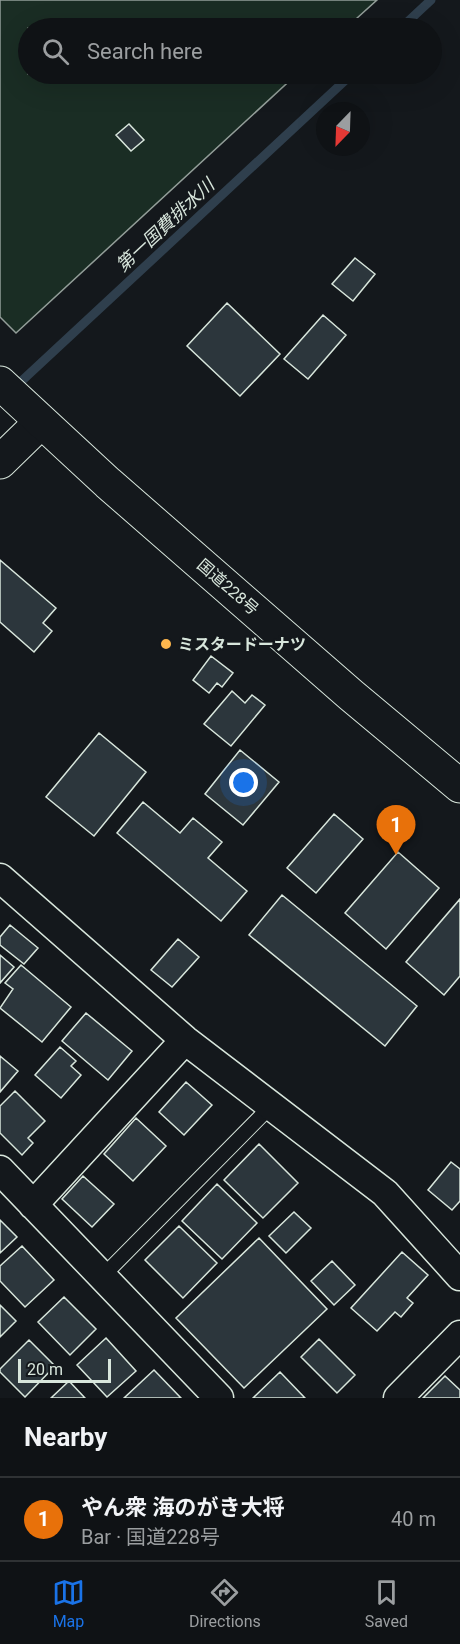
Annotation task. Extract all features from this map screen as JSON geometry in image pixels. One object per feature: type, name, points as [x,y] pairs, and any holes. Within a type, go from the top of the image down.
[{"type":"main road","name":"国道228号","points":[[0,383],[351,695],[460,786]]},
{"type":"main road","points":[[0,462],[34,415]]},
{"type":"street","points":[[0,878],[185,1040],[385,1193],[460,1276]]},
{"type":"street","points":[[33,1205],[185,1040]]},
{"type":"street","points":[[0,1170],[219,1398]]},
{"type":"street","points":[[398,1398],[460,1335]]},
{"type":"lane","points":[[102,1277],[271,1106]]},
{"type":"green space","points":[[0,0],[377,0],[357,18],[18,18],[18,84],[286,84],[16,333],[0,317]]},
{"type":"building","points":[[129,124],[144,140],[131,151],[116,135]]},
{"type":"building","points":[[355,258],[375,274],[353,301],[332,284]]},
{"type":"building","points":[[227,303],[280,354],[240,396],[187,346]]},
{"type":"building","points":[[323,315],[346,335],[308,379],[284,359]]},
{"type":"building","points":[[0,560],[56,608],[43,623],[52,631],[34,652],[0,622]]},
{"type":"building","points":[[211,656],[233,673],[222,687],[217,683],[209,693],[193,680]]},
{"type":"building","points":[[232,691],[245,703],[252,695],[265,705],[231,746],[204,724]]},
{"type":"building","points":[[99,733],[146,772],[94,836],[46,797]]},
{"type":"building","points":[[240,750],[279,782],[243,825],[205,794]]},
{"type":"building","points":[[143,802],[180,833],[193,818],[222,842],[208,858],[247,891],[221,921],[117,833]]},
{"type":"building","points":[[334,814],[363,839],[316,893],[287,868]]},
{"type":"building","points":[[398,852],[439,888],[386,949],[345,913]]},
{"type":"building","points":[[282,895],[417,1006],[385,1046],[249,935]]},
{"type":"building","points":[[460,899],[460,976],[444,995],[406,962]]},
{"type":"building","points":[[10,925],[38,948],[24,964],[0,945],[0,937]]},
{"type":"building","points":[[178,939],[199,957],[172,987],[151,970]]},
{"type":"building","points":[[0,955],[14,967],[0,983]]},
{"type":"building","points":[[21,965],[71,1007],[42,1042],[0,1008],[13,989],[5,983]]},
{"type":"building","points":[[86,1013],[132,1051],[108,1080],[62,1041]]},
{"type":"building","points":[[60,1047],[76,1061],[71,1066],[81,1075],[61,1098],[35,1075]]},
{"type":"building","points":[[0,1056],[18,1071],[0,1092]]},
{"type":"building","points":[[186,1082],[212,1105],[184,1135],[159,1112]]},
{"type":"building","points":[[15,1091],[45,1121],[28,1138],[33,1143],[22,1155],[0,1133],[0,1106]]},
{"type":"building","points":[[136,1118],[166,1146],[133,1181],[104,1154]]},
{"type":"building","points":[[259,1144],[298,1183],[263,1218],[224,1180]]},
{"type":"building","points":[[451,1162],[460,1169],[460,1201],[452,1210],[428,1190]]},
{"type":"building","points":[[83,1176],[114,1204],[92,1227],[62,1199]]},
{"type":"building","points":[[217,1184],[257,1223],[222,1259],[182,1221]]},
{"type":"building","points":[[294,1212],[311,1228],[286,1253],[269,1236]]},
{"type":"building","points":[[0,1220],[17,1237],[0,1253]]},
{"type":"building","points":[[179,1226],[217,1263],[183,1298],[145,1260]]},
{"type":"building","points":[[259,1238],[327,1309],[244,1388],[176,1318]]},
{"type":"building","points":[[22,1246],[54,1280],[25,1307],[0,1281],[0,1266]]},
{"type":"building","points":[[402,1252],[428,1275],[407,1298],[413,1303],[401,1317],[395,1312],[377,1331],[351,1308]]},
{"type":"building","points":[[332,1261],[355,1285],[334,1305],[311,1281]]},
{"type":"building","points":[[64,1297],[96,1329],[70,1355],[38,1322]]},
{"type":"building","points":[[0,1305],[16,1321],[0,1337]]},
{"type":"building","points":[[106,1338],[136,1371],[107,1397],[77,1365]]},
{"type":"building","points":[[319,1339],[355,1375],[337,1393],[301,1357]]},
{"type":"building","points":[[29,1340],[55,1366],[25,1397],[0,1372],[0,1369]]},
{"type":"building","points":[[154,1370],[181,1398],[124,1398]]},
{"type":"building","points":[[280,1372],[305,1398],[253,1398]]},
{"type":"building","points":[[445,1376],[460,1390],[460,1398],[423,1398]]},
{"type":"building","points":[[69,1381],[85,1398],[51,1398]]},
{"type":"waterway","name":"第一国費排水川","points":[[412,18],[431,0]]},
{"type":"waterway","name":"第一国費排水川","points":[[13,389],[341,84]]},
{"type":"place","name":"ミスタードーナツ","points":[[166,644]]},
{"type":"place","name":"やん衆 海のがき大将","points":[[396,855]]}]
